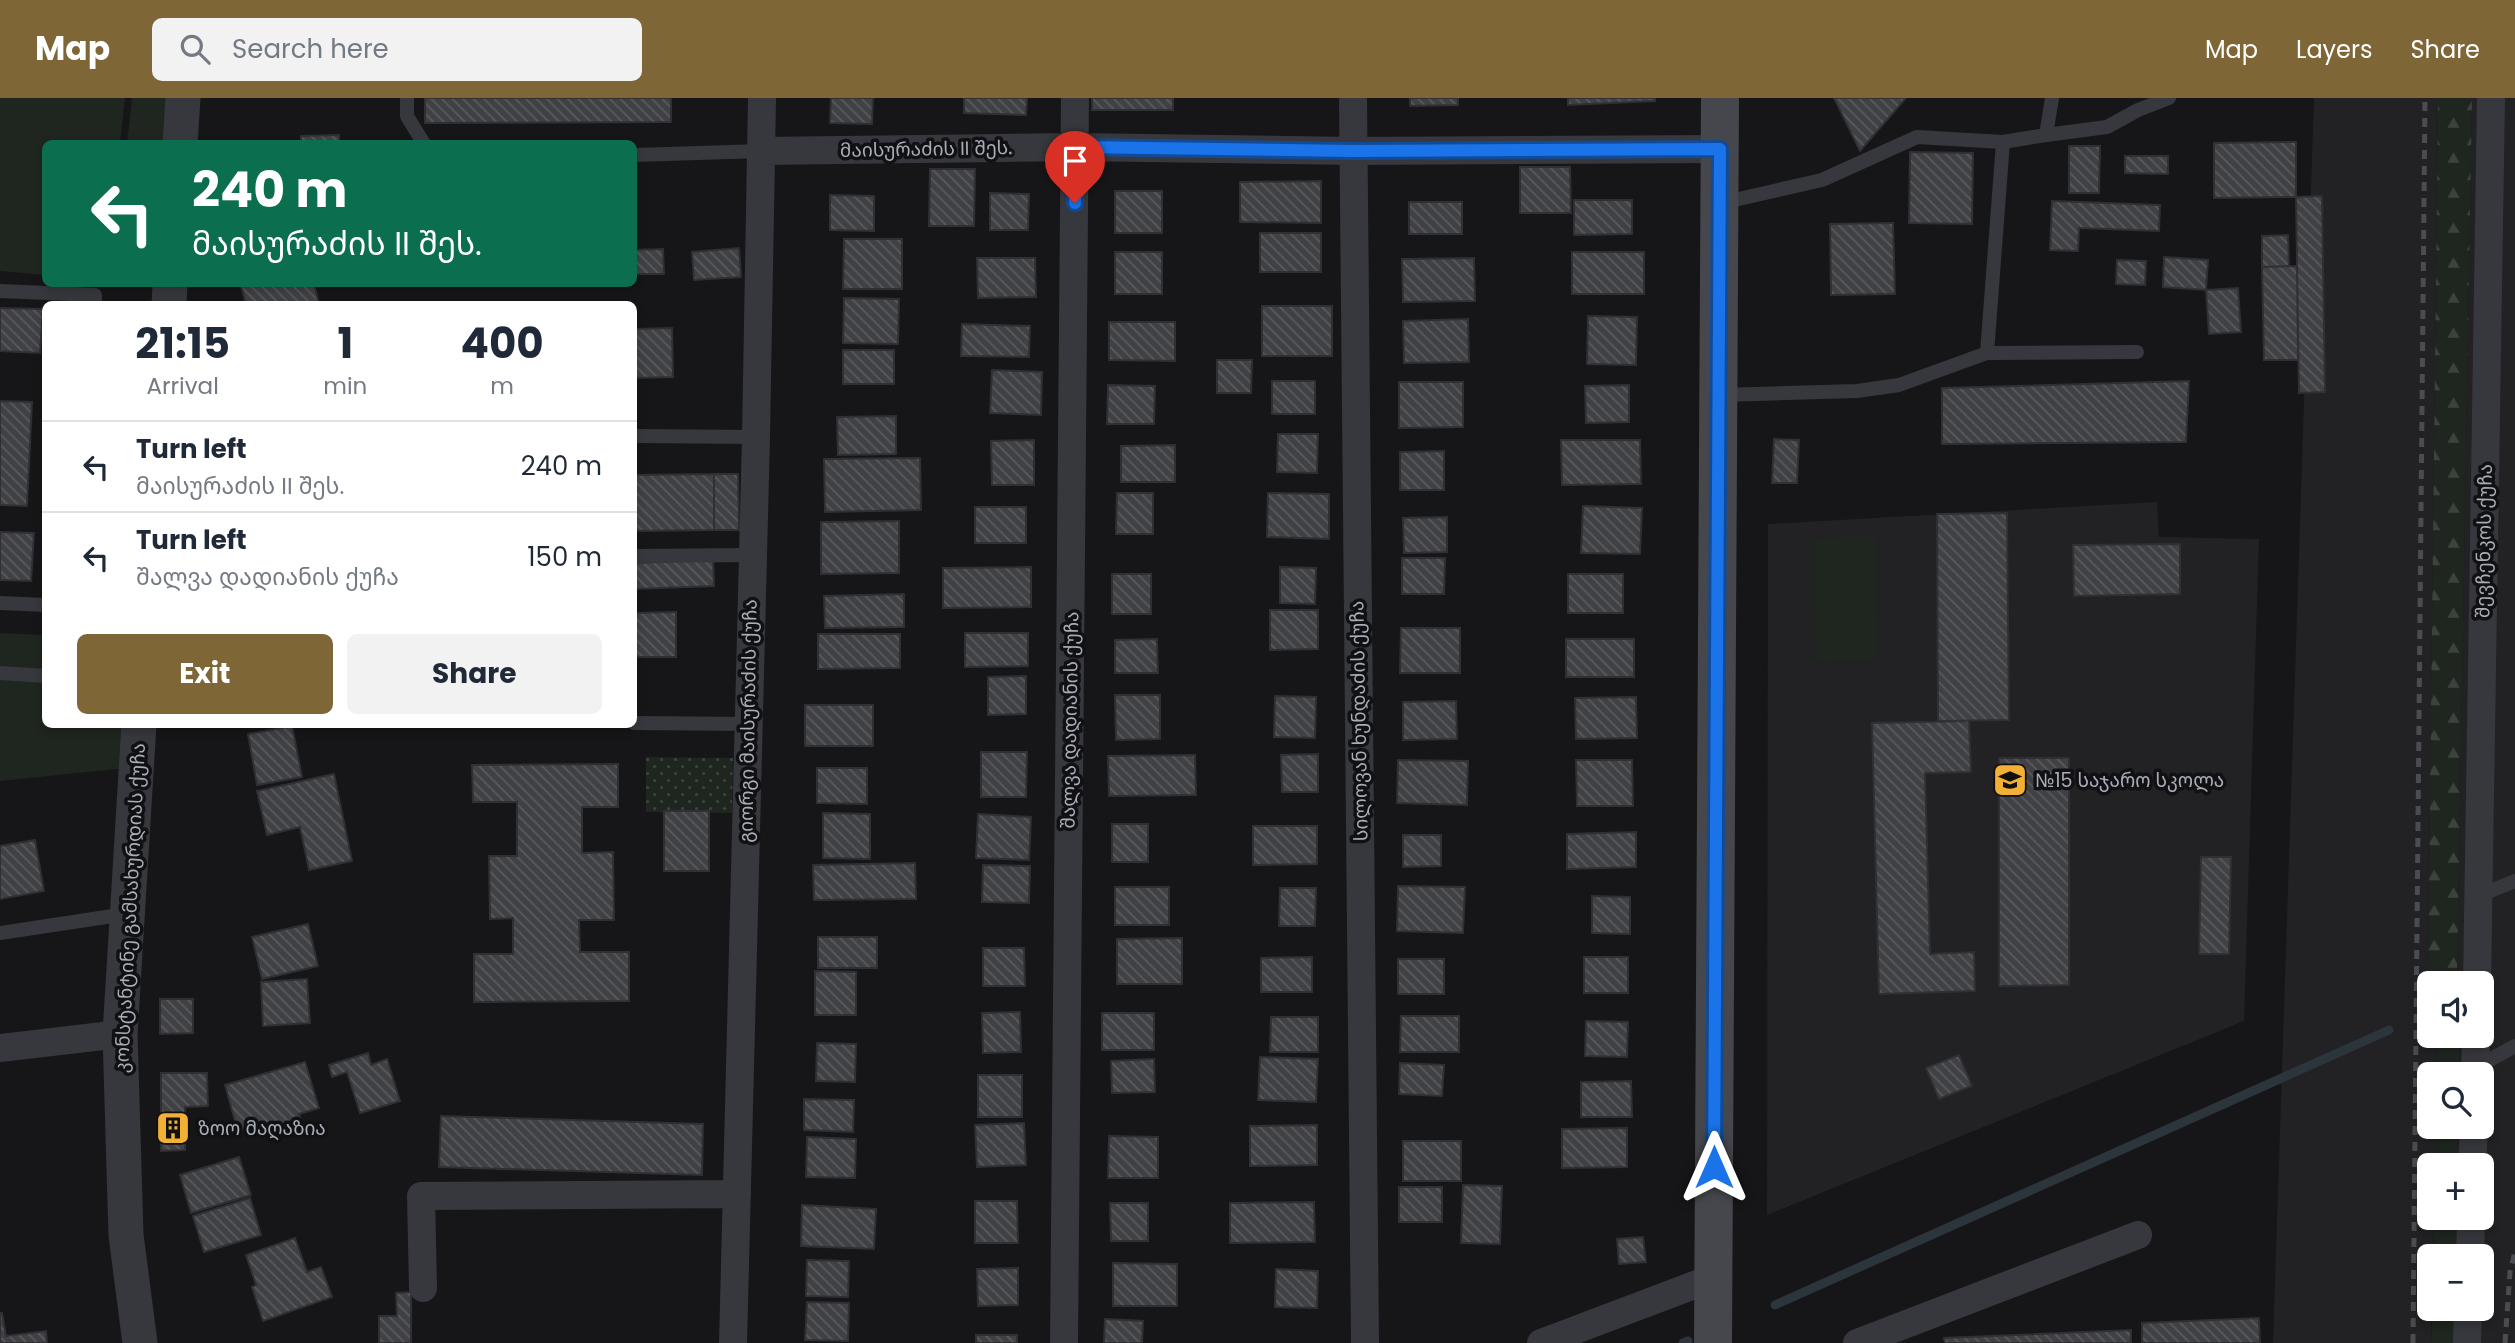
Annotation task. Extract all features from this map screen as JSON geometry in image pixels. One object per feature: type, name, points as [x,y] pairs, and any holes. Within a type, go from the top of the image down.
[{"type":"main road","points":[[1713,1343],[1720,98]]},
{"type":"street","points":[[180,140],[183,98]]},
{"type":"street","name":"გიორგი მაისურაძის ქუჩა","points":[[733,1343],[762,98]]},
{"type":"street","name":"შალვა დადიანის ქუჩა","points":[[1065,1343],[1075,98]]},
{"type":"street","name":"სილოვან ხუნდაძის ქუჩა","points":[[1353,98],[1365,1343]]},
{"type":"street","name":"შევჩენკოს ქუჩა","points":[[2477,971],[2491,98]]},
{"type":"street","name":"მაისურაძის II შეს.","points":[[762,151],[1075,147],[1353,151],[1720,149]]},
{"type":"street","name":"კონსტანტინე გამსახურდიას ქუჩა","points":[[139,728],[120,1034],[126,1235],[140,1343]]},
{"type":"street","points":[[0,1048],[120,1034]]},
{"type":"street","points":[[423,1288],[421,1196],[737,1194]]},
{"type":"street","points":[[1857,1343],[2138,1235]]},
{"type":"street","points":[[1541,1343],[1713,1278]]},
{"type":"street","points":[[2467,1343],[2468,1321]]},
{"type":"lane","points":[[407,98],[407,116],[422,140]]},
{"type":"lane","points":[[2046,135],[2052,98]]},
{"type":"lane","points":[[1720,203],[1822,180],[1917,137],[2003,142],[2106,127],[2169,98]]},
{"type":"lane","points":[[1987,353],[2003,142]]},
{"type":"lane","points":[[637,155],[762,151]]},
{"type":"lane","points":[[0,291],[96,295],[95,301]]},
{"type":"lane","points":[[1719,395],[1857,391],[1899,386],[1987,353],[2137,352]]},
{"type":"lane","points":[[637,436],[756,437]]},
{"type":"lane","points":[[637,555],[752,555]]},
{"type":"lane","points":[[0,603],[42,605]]},
{"type":"lane","points":[[0,673],[42,676]]},
{"type":"lane","points":[[637,723],[748,724]]},
{"type":"lane","points":[[2478,895],[2515,881]]},
{"type":"lane","points":[[0,933],[127,914]]},
{"type":"lane","points":[[2489,1062],[2515,1046]]},
{"type":"shaded area","points":[[2314,98],[2438,98],[2428,971],[2417,971],[2417,1048],[2437,1048],[2436,1062],[2417,1062],[2417,1139],[2435,1139],[2435,1153],[2417,1153],[2417,1230],[2434,1230],[2433,1244],[2417,1244],[2417,1321],[2431,1321],[2432,1343],[2273,1343]]},
{"type":"shaded area","points":[[2472,98],[2515,98],[2515,1343],[2454,1343],[2472,1321],[2494,1321],[2494,1244],[2456,1244],[2457,1230],[2494,1230],[2494,1153],[2458,1153],[2458,1139],[2494,1139],[2494,1062],[2459,1062],[2460,1048],[2494,1048],[2494,971],[2457,971]]},
{"type":"shaded area","name":"№15 საჯარო სკოლა","points":[[2157,502],[2159,537],[2259,539],[2244,1021],[1767,1215],[1768,524]]},
{"type":"green space","points":[[0,98],[125,98],[120,140],[42,140],[42,275],[0,271]]},
{"type":"green space","points":[[132,98],[183,98],[180,140],[127,140]]},
{"type":"green space","points":[[2438,98],[2472,98],[2457,971],[2428,971]]},
{"type":"green space","points":[[1875,535],[1878,660],[1815,661],[1814,540]]},
{"type":"green space","points":[[0,633],[42,635],[42,728],[139,728],[136,767],[0,781]]},
{"type":"green space","points":[[646,757],[733,758],[732,813],[646,812]]},
{"type":"green space","points":[[2437,1048],[2460,1048],[2459,1062],[2436,1062]]},
{"type":"green space","points":[[2435,1139],[2458,1139],[2458,1153],[2435,1153]]},
{"type":"green space","points":[[2434,1230],[2457,1230],[2456,1244],[2433,1244]]},
{"type":"green space","points":[[2432,1321],[2455,1321],[2454,1343],[2432,1343]]},
{"type":"building","points":[[425,98],[671,98],[671,122],[425,123]]},
{"type":"building","points":[[831,98],[873,98],[872,124],[830,123]]},
{"type":"building","points":[[964,98],[1027,98],[1026,115],[964,113]]},
{"type":"building","points":[[1092,98],[1173,98],[1173,110],[1092,110]]},
{"type":"building","points":[[1410,98],[1458,98],[1458,105],[1410,106]]},
{"type":"building","points":[[1568,98],[1655,98],[1655,101],[1568,105]]},
{"type":"building","points":[[1834,98],[1906,98],[1860,151]]},
{"type":"building","points":[[339,135],[339,140],[301,140],[301,136]]},
{"type":"building","points":[[2296,142],[2296,197],[2214,198],[2214,143]]},
{"type":"building","points":[[2069,146],[2100,146],[2099,193],[2069,193]]},
{"type":"building","points":[[1910,152],[1973,153],[1972,224],[1909,223]]},
{"type":"building","points":[[2125,156],[2168,156],[2168,174],[2125,173]]},
{"type":"building","points":[[1520,167],[1570,167],[1571,213],[1520,213]]},
{"type":"building","points":[[930,169],[975,169],[974,226],[929,226]]},
{"type":"building","points":[[1321,181],[1321,223],[1240,222],[1240,182]]},
{"type":"building","points":[[1115,191],[1162,191],[1162,233],[1115,233]]},
{"type":"building","points":[[990,193],[1029,194],[1028,230],[990,230]]},
{"type":"building","points":[[830,195],[874,196],[874,231],[830,230]]},
{"type":"building","points":[[2322,196],[2325,392],[2299,393],[2296,197]]},
{"type":"building","points":[[1574,200],[1632,200],[1632,234],[1574,235]]},
{"type":"building","points":[[2052,201],[2160,205],[2159,231],[2079,228],[2078,251],[2050,250]]},
{"type":"building","points":[[1409,202],[1462,202],[1462,234],[1409,234]]},
{"type":"building","points":[[1893,223],[1895,294],[1831,295],[1830,224]]},
{"type":"building","points":[[1260,233],[1321,233],[1321,272],[1260,272]]},
{"type":"building","points":[[2288,235],[2289,266],[2262,267],[2262,236]]},
{"type":"building","points":[[844,239],[902,239],[902,289],[843,289]]},
{"type":"building","points":[[739,248],[741,277],[694,280],[692,252]]},
{"type":"building","points":[[663,249],[664,274],[637,274],[637,250]]},
{"type":"building","points":[[1115,252],[1162,252],[1162,294],[1115,294]]},
{"type":"building","points":[[1572,252],[1644,252],[1644,294],[1572,294]]},
{"type":"building","points":[[2164,257],[2208,260],[2206,290],[2163,287]]},
{"type":"building","points":[[977,258],[1035,258],[1036,297],[978,298]]},
{"type":"building","points":[[1474,258],[1475,301],[1403,302],[1402,259]]},
{"type":"building","points":[[2117,260],[2146,261],[2145,285],[2116,284]]},
{"type":"building","points":[[2297,266],[2298,360],[2264,360],[2262,267]]},
{"type":"building","points":[[241,287],[315,287],[318,301],[245,301]]},
{"type":"building","points":[[2238,288],[2241,332],[2209,334],[2206,290]]},
{"type":"building","points":[[844,298],[899,299],[898,344],[843,343]]},
{"type":"building","points":[[1262,306],[1332,306],[1332,356],[1262,356]]},
{"type":"building","points":[[0,308],[42,309],[40,353],[0,351]]},
{"type":"building","points":[[1588,316],[1637,317],[1636,365],[1587,364]]},
{"type":"building","points":[[1468,319],[1469,362],[1404,363],[1403,321]]},
{"type":"building","points":[[1109,322],[1175,322],[1175,361],[1109,360]]},
{"type":"building","points":[[962,324],[1030,326],[1029,357],[961,356]]},
{"type":"building","points":[[672,328],[673,377],[637,378],[637,329]]},
{"type":"building","points":[[843,350],[894,350],[894,384],[843,384]]},
{"type":"building","points":[[1217,360],[1252,360],[1251,393],[1217,393]]},
{"type":"building","points":[[992,370],[1042,372],[1041,415],[990,413]]},
{"type":"building","points":[[1272,381],[1315,381],[1315,414],[1272,414]]},
{"type":"building","points":[[2189,381],[2186,442],[1942,444],[1942,388]]},
{"type":"building","points":[[1399,382],[1463,382],[1463,427],[1399,428]]},
{"type":"building","points":[[1108,385],[1155,386],[1154,424],[1107,424]]},
{"type":"building","points":[[1629,385],[1629,422],[1586,423],[1585,386]]},
{"type":"building","points":[[0,401],[32,402],[27,506],[0,505]]},
{"type":"building","points":[[896,416],[896,454],[838,455],[837,417]]},
{"type":"building","points":[[1278,434],[1318,434],[1317,473],[1277,472]]},
{"type":"building","points":[[1774,439],[1799,440],[1797,483],[1772,483]]},
{"type":"building","points":[[1034,440],[1034,485],[992,485],[991,441]]},
{"type":"building","points":[[1561,440],[1640,440],[1641,484],[1562,485]]},
{"type":"building","points":[[1175,445],[1175,482],[1121,482],[1121,446]]},
{"type":"building","points":[[1444,451],[1444,490],[1400,490],[1400,452]]},
{"type":"building","points":[[920,458],[921,510],[825,512],[824,459]]},
{"type":"building","points":[[714,474],[738,474],[739,530],[714,530]]},
{"type":"building","points":[[714,474],[714,530],[637,531],[637,475]]},
{"type":"building","points":[[1117,493],[1153,493],[1153,534],[1116,534]]},
{"type":"building","points":[[1268,493],[1329,494],[1329,539],[1267,537]]},
{"type":"building","points":[[1583,506],[1642,508],[1640,554],[1581,553]]},
{"type":"building","points":[[975,507],[1026,507],[1026,543],[975,543]]},
{"type":"building","points":[[2007,513],[2009,720],[1938,721],[1937,514]]},
{"type":"building","points":[[1447,517],[1447,552],[1404,553],[1403,518]]},
{"type":"building","points":[[899,521],[899,573],[821,574],[821,522]]},
{"type":"building","points":[[0,532],[34,533],[31,581],[0,580]]},
{"type":"building","points":[[2180,544],[2180,594],[2074,596],[2073,545]]},
{"type":"building","points":[[1402,558],[1445,558],[1444,594],[1402,594]]},
{"type":"building","points":[[713,560],[714,586],[637,589],[637,563]]},
{"type":"building","points":[[1031,567],[1031,607],[943,608],[943,568]]},
{"type":"building","points":[[1280,567],[1316,568],[1315,604],[1280,603]]},
{"type":"building","points":[[1112,574],[1151,574],[1151,614],[1112,614]]},
{"type":"building","points":[[1568,574],[1623,574],[1623,613],[1568,613]]},
{"type":"building","points":[[904,594],[904,627],[825,628],[824,596]]},
{"type":"building","points":[[1270,610],[1318,610],[1318,649],[1270,650]]},
{"type":"building","points":[[676,612],[676,657],[637,657],[637,613]]},
{"type":"building","points":[[1401,628],[1460,628],[1460,673],[1400,673]]},
{"type":"building","points":[[965,633],[1028,633],[1028,666],[965,667]]},
{"type":"building","points":[[818,634],[900,634],[900,668],[818,669]]},
{"type":"building","points":[[1157,639],[1158,673],[1115,673],[1115,640]]},
{"type":"building","points":[[1566,639],[1634,639],[1634,677],[1566,677]]},
{"type":"building","points":[[1026,676],[1026,714],[988,715],[988,677]]},
{"type":"building","points":[[1115,695],[1160,695],[1160,739],[1116,740]]},
{"type":"building","points":[[1275,696],[1316,697],[1315,738],[1274,737]]},
{"type":"building","points":[[1636,697],[1637,738],[1576,739],[1575,698]]},
{"type":"building","points":[[1456,701],[1457,739],[1403,740],[1403,702]]},
{"type":"building","points":[[805,705],[873,705],[873,746],[805,746]]},
{"type":"building","points":[[1969,721],[1971,772],[1925,773],[1930,954],[1974,952],[1975,991],[1879,994],[1872,723]]},
{"type":"building","points":[[292,728],[302,777],[257,785],[248,734]]},
{"type":"building","points":[[981,752],[1027,752],[1026,797],[981,797]]},
{"type":"building","points":[[1318,754],[1318,792],[1282,792],[1281,755]]},
{"type":"building","points":[[1195,755],[1196,795],[1109,796],[1108,756]]},
{"type":"building","points":[[1999,758],[2069,758],[2069,985],[1999,986]]},
{"type":"building","points":[[1398,760],[1468,761],[1467,805],[1397,803]]},
{"type":"building","points":[[1576,760],[1632,760],[1633,806],[1577,806]]},
{"type":"building","points":[[618,764],[618,807],[582,807],[582,853],[613,852],[614,920],[579,920],[580,952],[629,952],[629,1001],[474,1002],[474,954],[513,954],[513,918],[490,919],[489,856],[517,856],[517,802],[473,802],[472,765]]},
{"type":"building","points":[[817,768],[867,768],[867,804],[817,803]]},
{"type":"building","points":[[334,774],[352,861],[309,870],[300,827],[267,835],[257,791]]},
{"type":"building","points":[[664,811],[709,811],[709,871],[664,871]]},
{"type":"building","points":[[823,813],[870,814],[870,859],[823,858]]},
{"type":"building","points":[[978,814],[1031,817],[1029,860],[976,858]]},
{"type":"building","points":[[1112,824],[1148,824],[1148,862],[1112,862]]},
{"type":"building","points":[[1253,826],[1317,826],[1317,864],[1253,865]]},
{"type":"building","points":[[1636,832],[1636,867],[1567,869],[1567,834]]},
{"type":"building","points":[[1403,835],[1441,835],[1441,866],[1403,867]]},
{"type":"building","points":[[35,840],[44,891],[0,899],[0,846]]},
{"type":"building","points":[[2201,857],[2231,857],[2229,954],[2199,954]]},
{"type":"building","points":[[915,863],[916,899],[814,900],[813,865]]},
{"type":"building","points":[[983,865],[1030,866],[1029,903],[982,902]]},
{"type":"building","points":[[1398,886],[1465,887],[1463,933],[1397,931]]},
{"type":"building","points":[[1115,887],[1169,887],[1169,925],[1115,925]]},
{"type":"building","points":[[1280,888],[1316,888],[1315,926],[1279,926]]},
{"type":"building","points":[[1592,896],[1630,897],[1630,934],[1592,933]]},
{"type":"building","points":[[308,924],[318,966],[262,979],[252,937]]},
{"type":"building","points":[[818,937],[877,937],[877,968],[818,968]]},
{"type":"building","points":[[1182,938],[1182,984],[1117,984],[1117,939]]},
{"type":"building","points":[[983,948],[1024,948],[1025,986],[983,986]]},
{"type":"building","points":[[1312,957],[1312,992],[1261,992],[1261,958]]},
{"type":"building","points":[[1584,957],[1628,957],[1628,993],[1584,993]]},
{"type":"building","points":[[1398,959],[1444,959],[1444,994],[1398,994]]},
{"type":"building","points":[[815,971],[856,972],[856,1015],[815,1015]]},
{"type":"building","points":[[307,979],[310,1023],[263,1026],[261,982]]},
{"type":"building","points":[[160,999],[193,999],[193,1033],[160,1034]]},
{"type":"building","points":[[1020,1012],[1021,1052],[983,1053],[982,1013]]},
{"type":"building","points":[[1102,1013],[1154,1013],[1154,1050],[1102,1050]]},
{"type":"building","points":[[1401,1016],[1459,1016],[1459,1052],[1400,1052]]},
{"type":"building","points":[[1271,1017],[1318,1017],[1318,1052],[1270,1052]]},
{"type":"building","points":[[1586,1021],[1628,1022],[1627,1057],[1585,1056]]},
{"type":"building","points":[[817,1043],[856,1044],[855,1082],[816,1081]]},
{"type":"building","points":[[368,1053],[371,1065],[387,1059],[400,1101],[360,1113],[347,1072],[332,1077],[329,1065]]},
{"type":"building","points":[[1959,1055],[1972,1086],[1939,1099],[1926,1068]]},
{"type":"building","points":[[1260,1057],[1318,1059],[1316,1102],[1258,1100]]},
{"type":"building","points":[[1154,1059],[1155,1092],[1112,1093],[1111,1061]]},
{"type":"building","points":[[305,1062],[319,1108],[299,1114],[302,1123],[274,1132],[271,1122],[238,1132],[225,1085]]},
{"type":"building","points":[[1400,1063],[1444,1065],[1442,1096],[1399,1094]]},
{"type":"building","name":"ზოო მაღაზია","points":[[161,1073],[207,1073],[208,1106],[185,1107],[185,1150],[161,1151]]},
{"type":"building","points":[[978,1075],[1022,1075],[1022,1117],[978,1117]]},
{"type":"building","points":[[1631,1081],[1632,1117],[1581,1117],[1581,1082]]},
{"type":"building","points":[[804,1099],[854,1100],[853,1132],[804,1130]]},
{"type":"building","points":[[441,1116],[703,1124],[702,1175],[439,1167]]},
{"type":"building","points":[[1024,1123],[1026,1165],[977,1167],[975,1125]]},
{"type":"building","points":[[1317,1125],[1317,1165],[1250,1166],[1250,1126]]},
{"type":"building","points":[[1627,1128],[1627,1167],[1562,1168],[1562,1129]]},
{"type":"building","points":[[1109,1136],[1158,1137],[1158,1178],[1108,1178]]},
{"type":"building","points":[[807,1137],[856,1139],[855,1178],[806,1177]]},
{"type":"building","points":[[1403,1141],[1461,1141],[1461,1181],[1403,1181]]},
{"type":"building","points":[[239,1157],[251,1195],[191,1213],[180,1175]]},
{"type":"building","points":[[1463,1185],[1502,1186],[1500,1244],[1461,1243]]},
{"type":"building","points":[[1399,1187],[1442,1187],[1442,1222],[1399,1222]]},
{"type":"building","points":[[250,1198],[261,1235],[204,1252],[193,1216]]},
{"type":"building","points":[[975,1201],[1017,1201],[1018,1243],[975,1243]]},
{"type":"building","points":[[1314,1202],[1315,1242],[1230,1243],[1230,1203]]},
{"type":"building","points":[[1110,1203],[1148,1203],[1148,1241],[1111,1241]]},
{"type":"building","points":[[802,1205],[876,1209],[874,1249],[801,1246]]},
{"type":"building","points":[[1643,1237],[1646,1262],[1619,1264],[1617,1239]]},
{"type":"building","points":[[295,1238],[307,1272],[321,1267],[332,1297],[263,1321],[252,1287],[256,1285],[246,1255]]},
{"type":"building","points":[[807,1260],[849,1261],[848,1297],[806,1296]]},
{"type":"building","points":[[1113,1263],[1177,1264],[1177,1306],[1113,1306]]},
{"type":"building","points":[[1018,1268],[1018,1305],[978,1306],[977,1269]]},
{"type":"building","points":[[1276,1269],[1318,1271],[1317,1308],[1275,1307]]},
{"type":"building","points":[[411,1292],[411,1343],[379,1343],[379,1316],[397,1316],[396,1293]]},
{"type":"building","points":[[807,1302],[849,1303],[848,1341],[805,1340]]},
{"type":"building","points":[[0,1313],[6,1336],[46,1331],[47,1343],[0,1343]]},
{"type":"building","points":[[2259,1318],[2260,1343],[2142,1343],[2142,1323]]},
{"type":"building","points":[[1105,1319],[1143,1321],[1142,1343],[1104,1343]]},
{"type":"building","points":[[2131,1330],[2131,1343],[1945,1343],[1944,1338]]},
{"type":"building","points":[[976,1335],[1017,1335],[1017,1343],[976,1343]]},
{"type":"waterway","points":[[1775,1305],[2389,1030]]},
{"type":"waterway","points":[[1683,1343],[1688,1341]]},
{"type":"railway","points":[[2413,1343],[2425,98]]},
{"type":"railway","points":[[2505,1343],[2510,1272],[2515,1252]]},
{"type":"place","name":"№15 საჯარო სკოლა","points":[[2010,780]]},
{"type":"place","name":"ზოო მაღაზია","points":[[173,1128]]},
{"type":"route","points":[[1075,203],[1075,147],[1353,151],[1720,149],[1714,1167]]}]
